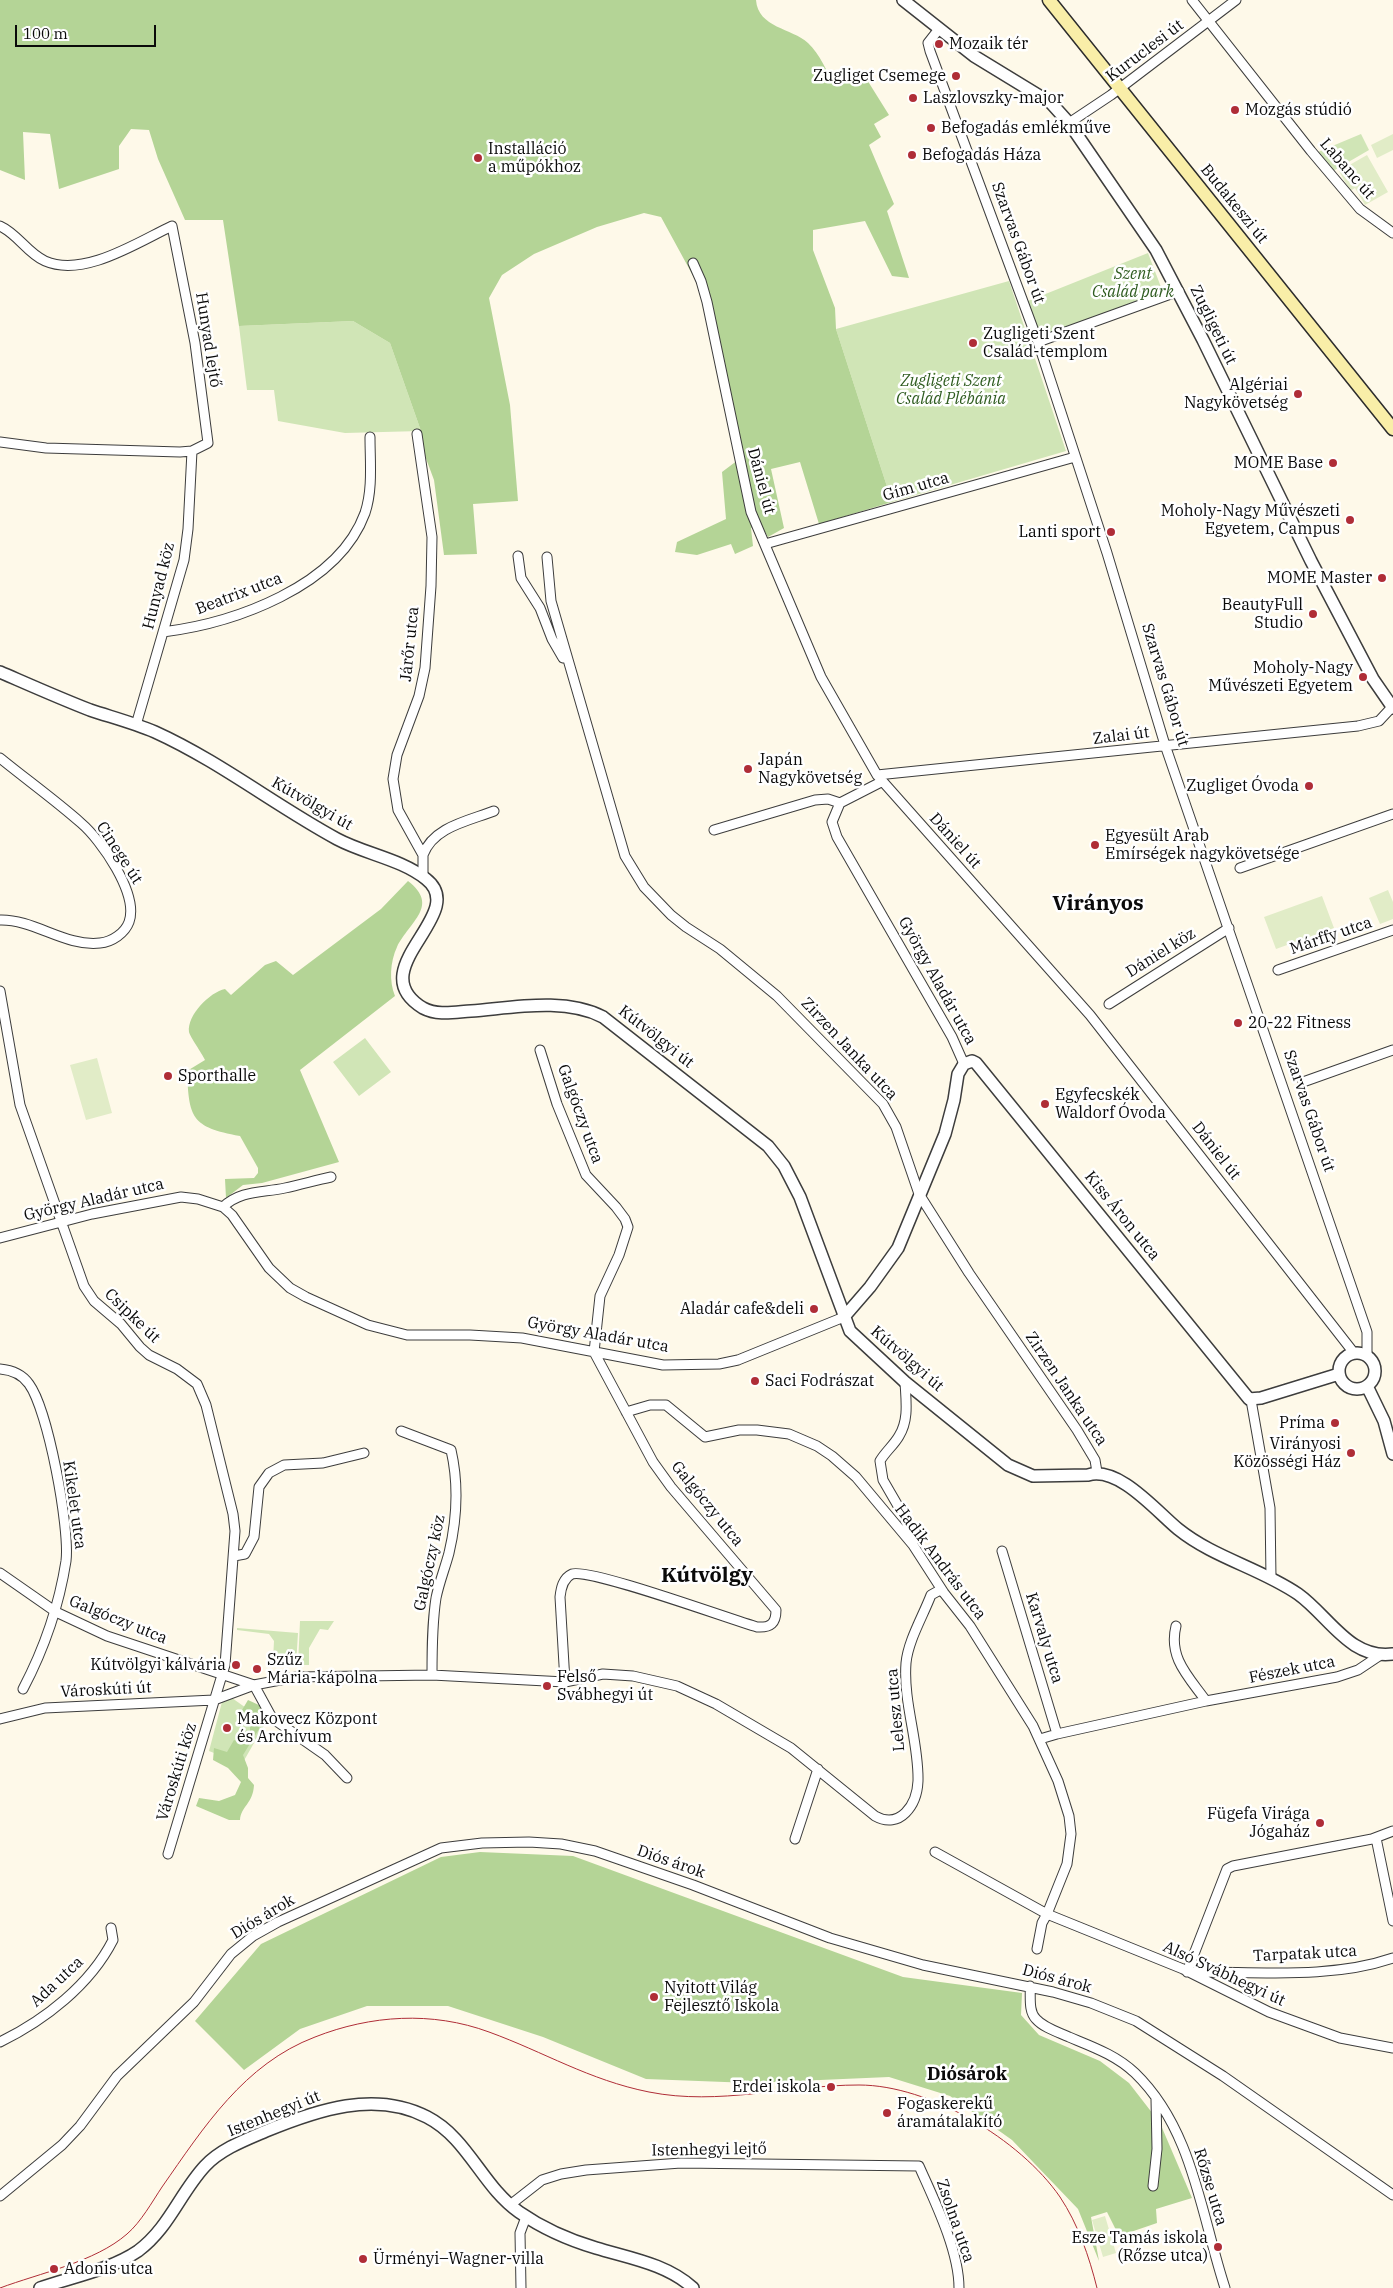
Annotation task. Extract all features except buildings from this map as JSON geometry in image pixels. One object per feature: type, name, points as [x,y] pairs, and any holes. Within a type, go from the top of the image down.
[{"type":"main road","name":"Budakeszi út","points":[[1049,0],[1393,429]]},
{"type":"street","name":"Zugligeti út","points":[[903,0],[984,64],[1052,103],[1069,123],[1156,250],[1179,291],[1310,561],[1373,678],[1392,708]]},
{"type":"street","name":"Labanc út","points":[[1192,0],[1311,151],[1360,209],[1393,233]]},
{"type":"street","name":"Kuruclesi út","points":[[1069,123],[1120,88],[1236,0]]},
{"type":"street","name":"Szarvas Gábor út","points":[[939,29],[928,43],[930,51],[1038,342],[1165,745],[1367,1332],[1367,1356]]},
{"type":"street","name":"Hunyad lejtő","points":[[0,226],[13,233],[27,249],[46,262],[68,265],[86,264],[114,255],[172,226],[194,343],[208,443],[192,451]]},
{"type":"street","name":"Dániel út","points":[[693,263],[707,302],[748,503],[821,677],[879,778],[1090,1015],[1354,1353]]},
{"type":"street","points":[[1038,342],[1179,291]]},
{"type":"street","name":"Járőr utca","points":[[417,434],[432,537],[431,586],[425,668],[419,696],[397,755],[393,779],[398,810],[422,855],[423,876]]},
{"type":"street","name":"Beatrix utca","points":[[163,632],[194,628],[284,595],[314,577],[352,537],[365,513],[370,489],[370,437]]},
{"type":"street","points":[[0,442],[90,450],[192,451]]},
{"type":"street","name":"Hunyad köz","points":[[136,725],[186,544],[192,451]]},
{"type":"street","name":"Gím utca","points":[[765,544],[1075,456]]},
{"type":"street","name":"Zirzen Janka utca","points":[[518,556],[521,578],[540,608],[552,639],[570,669]]},
{"type":"street","name":"Zirzen Janka utca","points":[[547,557],[551,601],[625,856],[633,871],[644,887],[686,928],[720,949],[778,996],[872,1092],[889,1114],[896,1127],[919,1194],[969,1273],[1077,1430],[1095,1460],[1097,1472]]},
{"type":"street","name":"Kútvölgyi út","points":[[0,672],[69,702],[136,725],[178,744],[338,839],[423,876],[436,889],[439,902],[428,924],[410,951],[405,966],[404,982],[409,996],[416,1003],[438,1013],[577,1007],[590,1010],[609,1021],[760,1138],[784,1166],[800,1197],[850,1331],[905,1382],[1008,1465],[1025,1474],[1044,1477],[1097,1472],[1117,1478],[1181,1531],[1204,1547],[1271,1578],[1300,1595],[1357,1648],[1379,1656],[1393,1654]]},
{"type":"street","name":"Zalai út","points":[[840,803],[879,778],[1165,745],[1213,742],[1363,726],[1379,721],[1392,708]]},
{"type":"street","name":"Cinege út","points":[[0,758],[82,824],[97,842],[125,884],[130,896],[131,911],[130,920],[122,933],[101,943],[85,943],[23,924],[0,920]]},
{"type":"street","points":[[714,830],[816,800],[828,799],[840,803]]},
{"type":"street","name":"György Aladár utca","points":[[0,1238],[92,1214],[181,1197],[198,1199],[223,1207],[232,1215],[248,1241],[280,1280],[306,1297],[368,1325],[407,1335],[499,1336],[663,1365],[719,1364],[738,1360],[844,1317],[870,1288],[898,1248],[945,1134],[954,1100],[958,1074],[964,1064],[952,1037],[837,837],[832,822],[840,803]]},
{"type":"street","points":[[422,855],[430,840],[439,833],[494,811]]},
{"type":"street","points":[[1240,868],[1393,814]]},
{"type":"street","name":"Dániel köz","points":[[1109,1004],[1228,928]]},
{"type":"street","name":"Márffy utca","points":[[1278,970],[1393,930]]},
{"type":"street","name":"Csipke út","points":[[0,991],[20,1105],[84,1286],[94,1302],[121,1324],[140,1347],[188,1376],[201,1392],[233,1514],[235,1531],[226,1665],[222,1675]]},
{"type":"street","name":"Galgóczy utca","points":[[540,1050],[557,1104],[586,1176],[626,1219],[628,1227],[619,1256],[600,1296],[594,1352],[653,1462],[711,1534],[771,1601],[776,1610],[776,1618],[767,1628],[757,1627],[608,1579],[582,1573],[573,1574],[567,1577],[562,1586],[560,1597],[565,1682]]},
{"type":"street","points":[[1303,1082],[1393,1050]]},
{"type":"street","name":"Kiss Áron utca","points":[[964,1064],[972,1061],[976,1063],[1251,1400]]},
{"type":"street","points":[[223,1207],[234,1198],[253,1192],[285,1188],[331,1176]]},
{"type":"street","points":[[1354,1353],[1367,1356],[1372,1361],[1375,1372],[1367,1386],[1358,1389],[1350,1388],[1342,1382],[1339,1374],[1342,1360],[1354,1353]]},
{"type":"street","name":"Kikelet utca","points":[[0,1369],[14,1372],[24,1378],[34,1393],[59,1480],[66,1532],[66,1558],[56,1612],[23,1689]]},
{"type":"street","points":[[1271,1578],[1270,1508],[1251,1400],[1339,1374]]},
{"type":"street","points":[[905,1382],[906,1420],[899,1438],[886,1450],[880,1461],[883,1480],[905,1518],[914,1545]]},
{"type":"street","points":[[1367,1386],[1384,1421],[1393,1454]]},
{"type":"street","name":"Hadik András utca","points":[[626,1412],[650,1405],[666,1405],[691,1428],[705,1437],[739,1430],[757,1430],[789,1434],[817,1446],[832,1456],[856,1477],[914,1545],[944,1593],[970,1626],[1040,1739],[1058,1781],[1071,1826],[1068,1859],[1047,1914]]},
{"type":"street","name":"Galgóczy köz","points":[[402,1432],[451,1450],[456,1478],[457,1501],[454,1527],[437,1596],[432,1675]]},
{"type":"street","points":[[234,1556],[246,1554],[254,1537],[259,1488],[269,1473],[284,1464],[323,1463],[364,1453]]},
{"type":"street","name":"Karvaly utca","points":[[1002,1551],[1057,1734]]},
{"type":"street","name":"Galgóczy utca","points":[[0,1573],[56,1612],[107,1636],[254,1685]]},
{"type":"street","name":"Lelesz utca","points":[[818,1769],[866,1810],[881,1820],[897,1819],[904,1816],[917,1791],[918,1780],[906,1662],[931,1595],[940,1590],[944,1593]]},
{"type":"street","points":[[1176,1626],[1173,1638],[1178,1664],[1206,1701]]},
{"type":"street","name":"Fészek utca","points":[[1040,1739],[1206,1701],[1337,1677],[1358,1670],[1379,1656]]},
{"type":"street","points":[[348,1778],[325,1755],[272,1718],[254,1685],[296,1677],[432,1675],[565,1682],[603,1674],[652,1679],[677,1686],[716,1704],[791,1748],[818,1769],[795,1839]]},
{"type":"street","name":"Városkúti köz","points":[[168,1854],[222,1675]]},
{"type":"street","name":"Városkúti út","points":[[0,1719],[45,1708],[214,1700],[254,1685]]},
{"type":"street","points":[[1187,1972],[1227,1869],[1233,1866],[1376,1838],[1393,1831]]},
{"type":"street","points":[[1376,1838],[1393,1921]]},
{"type":"street","name":"Diós árok","points":[[0,2196],[62,2145],[80,2126],[117,2076],[194,2002],[231,1954],[241,1945],[278,1922],[441,1848],[482,1843],[530,1842],[561,1844],[595,1851],[693,1885],[830,1938],[931,1967],[1030,1986],[1091,2004],[1136,2022],[1169,2041],[1393,2195]]},
{"type":"street","name":"Alsó Svábhegyi út","points":[[935,1852],[1047,1914],[1187,1972],[1269,2012],[1340,2038],[1393,2048]]},
{"type":"street","points":[[1037,1949],[1042,1923],[1047,1914]]},
{"type":"street","name":"Ada utca","points":[[0,2042],[24,2030],[46,2015],[80,1984],[105,1956],[113,1940],[110,1928]]},
{"type":"street","name":"Tarpatak utca","points":[[1187,1972],[1318,1971],[1362,1966],[1393,1958]]},
{"type":"street","name":"Rőzse utca","points":[[1030,1986],[1031,2008],[1036,2019],[1049,2028],[1102,2050],[1120,2061],[1136,2074],[1171,2121],[1189,2165],[1225,2288]]},
{"type":"street","points":[[1153,2186],[1157,2149],[1156,2099]]},
{"type":"street","name":"Istenhegyi út","points":[[40,2288],[61,2285],[124,2260],[142,2247],[162,2228],[206,2165],[223,2152],[288,2122],[339,2107],[382,2104],[400,2106],[428,2118],[456,2140],[498,2193],[526,2217],[577,2242],[667,2271],[693,2288]]},
{"type":"street","name":"Istenhegyi lejtő","points":[[510,2205],[542,2180],[561,2174],[586,2170],[681,2163],[918,2166]]},
{"type":"street","name":"Zsolna utca","points":[[918,2166],[950,2244],[957,2267],[959,2288]]},
{"type":"street","points":[[521,2288],[520,2233],[526,2217]]},
{"type":"green space","points":[[0,0],[756,0],[758,9],[769,22],[801,38],[812,47],[835,86],[864,75],[889,115],[874,124],[881,137],[869,145],[894,204],[887,211],[909,278],[892,276],[865,221],[813,230],[813,250],[835,308],[836,329],[892,502],[819,524],[800,462],[771,469],[784,528],[768,537],[761,525],[751,528],[753,546],[735,554],[731,544],[697,555],[675,552],[677,542],[726,519],[722,472],[742,457],[713,307],[704,296],[661,217],[644,213],[597,227],[534,254],[502,275],[489,298],[510,405],[518,501],[473,504],[477,554],[444,555],[434,480],[421,445],[421,431],[390,343],[353,321],[239,326],[223,220],[185,220],[158,159],[149,130],[131,129],[119,146],[119,169],[59,189],[50,134],[23,132],[25,180],[0,170]]},
{"type":"green space","points":[[1361,134],[1369,150],[1333,171],[1318,152]]},
{"type":"green space","points":[[1393,134],[1393,150],[1377,158],[1371,145]]},
{"type":"green space","points":[[1367,155],[1388,192],[1365,205],[1355,188],[1350,191],[1339,171]]},
{"type":"green space","name":"Szent Család park","points":[[1148,253],[1164,295],[1038,342],[1023,303]]},
{"type":"green space","name":"Zugligeti Szent Család Plébánia","points":[[1009,281],[1066,451],[892,502],[836,329]]},
{"type":"green space","points":[[353,321],[390,343],[421,431],[345,433],[278,421],[274,390],[247,390],[239,326]]},
{"type":"green space","points":[[408,881],[422,898],[422,906],[395,953],[391,978],[395,996],[300,1070],[339,1162],[262,1183],[243,1185],[226,1198],[225,1179],[254,1178],[258,1173],[258,1168],[240,1136],[211,1129],[196,1118],[192,1110],[189,1100],[187,1071],[205,1060],[189,1032],[189,1025],[196,1012],[206,999],[219,991],[225,989],[231,995],[265,965],[276,961],[293,975],[381,909]]},
{"type":"green space","points":[[1388,890],[1393,902],[1393,919],[1380,924],[1369,898]]},
{"type":"green space","points":[[1322,896],[1334,928],[1276,949],[1264,917]]},
{"type":"green space","points":[[365,1038],[391,1072],[359,1096],[333,1062]]},
{"type":"green space","points":[[97,1058],[112,1113],[86,1120],[70,1065]]},
{"type":"green space","points":[[300,1621],[334,1621],[328,1630],[320,1629],[309,1648],[309,1665],[298,1665]]},
{"type":"green space","points":[[237,1628],[298,1633],[296,1665],[276,1663],[273,1660],[274,1641],[269,1634],[237,1630]]},
{"type":"green space","points":[[232,1698],[266,1722],[242,1764],[209,1751],[222,1702]]},
{"type":"green space","points":[[248,1700],[261,1706],[259,1729],[243,1755],[248,1768],[248,1778],[254,1785],[252,1797],[242,1811],[240,1820],[229,1820],[196,1806],[199,1798],[219,1801],[235,1795],[241,1782],[228,1768],[213,1760],[214,1748],[227,1752],[234,1740],[243,1743],[250,1734],[250,1726],[253,1721],[242,1710]]},
{"type":"green space","points":[[480,1852],[573,1856],[903,1977],[1022,1993],[1021,2015],[1039,2035],[1100,2061],[1129,2083],[1160,2123],[1192,2198],[1156,2209],[1157,2223],[1119,2236],[1107,2212],[1091,2217],[1099,2261],[1078,2209],[1012,2140],[950,2096],[889,2077],[751,2083],[646,2079],[543,2037],[448,2006],[367,2006],[300,2029],[244,2070],[195,2021],[261,1944],[441,1857]]},
{"type":"green space","points":[[1105,2216],[1116,2253],[1103,2257],[1092,2220]]},
{"type":"tram line","points":[[0,2288],[83,2259],[114,2244],[127,2234],[142,2218],[210,2120],[246,2081],[267,2063],[315,2037],[358,2024],[402,2018],[446,2021],[467,2025],[489,2032],[606,2080],[649,2092],[701,2097],[859,2085],[886,2087],[914,2094],[943,2105],[971,2119],[997,2136],[1022,2155],[1043,2176],[1060,2197],[1078,2229],[1087,2252],[1097,2288]]},
{"type":"place","name":"Mozaik tér","points":[[939,44]]},
{"type":"place","name":"Zugliget Csemege","points":[[956,76]]},
{"type":"place","name":"Laszlovszky-major","points":[[913,98]]},
{"type":"place","name":"Mozgás stúdió","points":[[1235,110]]},
{"type":"place","name":"Befogadás emlékműve","points":[[931,128]]},
{"type":"place","name":"Befogadás Háza","points":[[912,155]]},
{"type":"place","name":"Installáció a műpókhoz","points":[[478,158]]},
{"type":"place","name":"Zugligeti Szent Család-templom","points":[[973,343]]},
{"type":"place","name":"Algériai Nagykövetség","points":[[1298,394]]},
{"type":"place","name":"MOME Base","points":[[1333,463]]},
{"type":"place","name":"Moholy-Nagy Művészeti Egyetem, Campus","points":[[1350,520]]},
{"type":"place","name":"Lanti sport","points":[[1111,532]]},
{"type":"place","name":"MOME Master","points":[[1382,578]]},
{"type":"place","name":"BeautyFull Studio","points":[[1313,614]]},
{"type":"place","name":"Moholy-Nagy Művészeti Egyetem","points":[[1363,677]]},
{"type":"place","name":"Japán Nagykövetség","points":[[748,769]]},
{"type":"place","name":"Zugliget Óvoda","points":[[1309,786]]},
{"type":"place","name":"Egyesült Arab Emírségek nagykövetsége","points":[[1095,845]]},
{"type":"place","name":"20-22 Fitness","points":[[1238,1023]]},
{"type":"place","name":"Sporthalle","points":[[168,1076]]},
{"type":"place","name":"Egyfecskék Waldorf Óvoda","points":[[1045,1104]]},
{"type":"place","name":"Aladár cafe&deli","points":[[814,1309]]},
{"type":"place","name":"Saci Fodrászat","points":[[755,1381]]},
{"type":"place","name":"Príma","points":[[1335,1423]]},
{"type":"place","name":"Virányosi Közösségi Ház","points":[[1351,1453]]},
{"type":"place","name":"Kútvölgyi kálvária","points":[[236,1665]]},
{"type":"place","name":"Szűz Mária-kápolna","points":[[257,1669]]},
{"type":"place","name":"Felső Svábhegyi út","points":[[547,1686]]},
{"type":"place","name":"Makovecz Központ és Archívum","points":[[227,1728]]},
{"type":"place","name":"Fügefa Virága Jógaház","points":[[1320,1823]]},
{"type":"place","name":"Nyitott Világ Fejlesztő Iskola","points":[[654,1997]]},
{"type":"place","name":"Erdei iskola","points":[[831,2087]]},
{"type":"place","name":"Fogaskerekű áramátalakító","points":[[887,2113]]},
{"type":"place","name":"Esze Tamás iskola (Rőzse utca)","points":[[1218,2247]]},
{"type":"place","name":"Ürményi–Wagner-villa","points":[[363,2259]]},
{"type":"place","name":"Adonis utca","points":[[54,2269]]},
{"type":"district","name":"Virányos","points":[[1098,904]]},
{"type":"district","name":"Kútvölgy","points":[[707,1576]]},
{"type":"district","name":"Diósárok","points":[[967,2075]]}]
